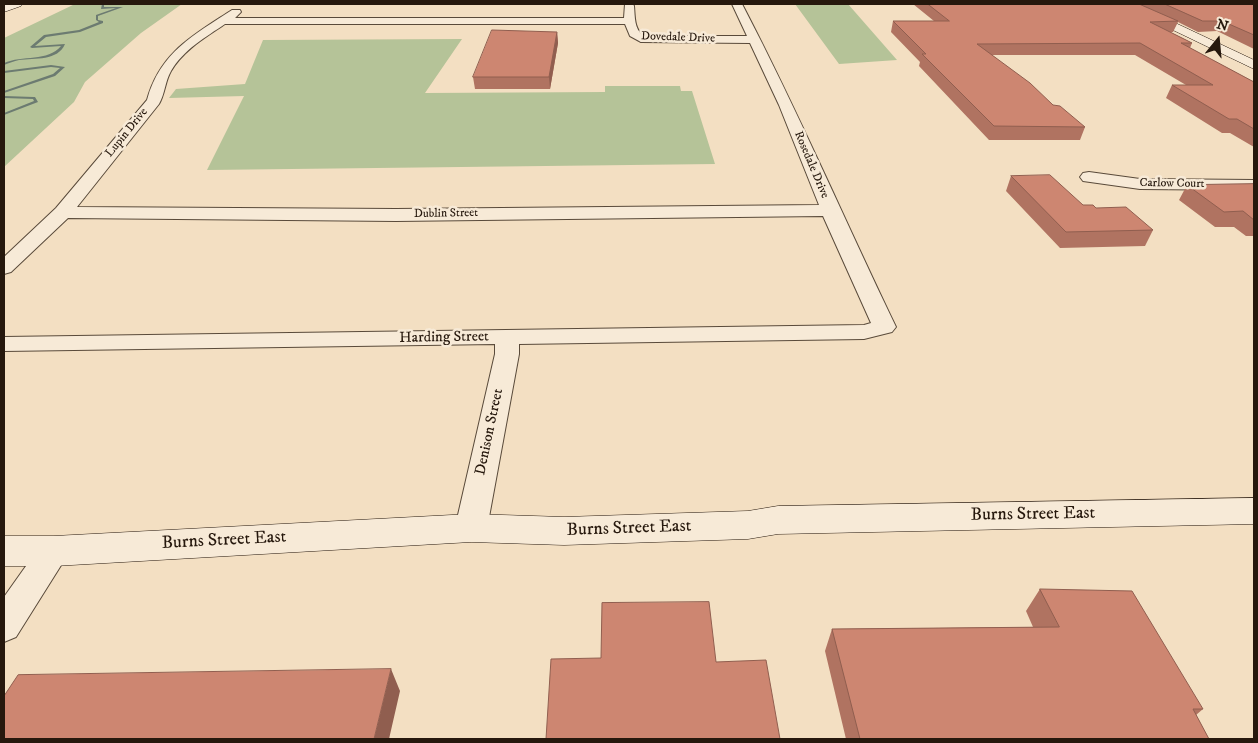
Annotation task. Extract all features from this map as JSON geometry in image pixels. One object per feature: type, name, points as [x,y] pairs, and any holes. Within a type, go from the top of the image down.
[{"type":"street","points":[[4,10],[17,4]]},
{"type":"street","name":"Dovedale Drive","points":[[629,4],[630,21],[634,36],[641,39],[755,40]]},
{"type":"street","name":"Rosedale Drive","points":[[736,4],[786,106],[830,210],[884,326]]},
{"type":"street","points":[[1127,4],[1254,65]]},
{"type":"street","name":"Lupin Drive","points":[[4,268],[63,212],[154,101],[156,85],[168,63],[186,46],[242,8]]},
{"type":"street","points":[[499,21],[504,10]]},
{"type":"street","points":[[224,21],[630,21]]},
{"type":"street","name":"Carlow Court","points":[[1089,177],[1140,184],[1254,185]]},
{"type":"street","name":"Dublin Street","points":[[63,212],[396,215],[830,210]]},
{"type":"street","name":"Harding Street","points":[[4,344],[864,332],[884,326]]},
{"type":"street","name":"Denison Street","points":[[471,528],[507,354],[507,337]]},
{"type":"street","name":"Burns Street East","points":[[4,551],[54,551],[471,528],[564,531],[748,525],[778,520],[1254,511]]},
{"type":"street","points":[[4,626],[54,551]]},
{"type":"green space","points":[[75,4],[182,4],[141,33],[85,82],[74,102],[4,167],[4,38]]},
{"type":"green space","points":[[795,4],[848,4],[897,60],[839,64]]},
{"type":"green space","points":[[462,39],[425,93],[605,92],[605,86],[680,86],[681,91],[692,91],[715,164],[207,170],[244,96],[169,98],[176,89],[245,84],[263,40]]},
{"type":"building","points":[[928,4],[1139,4],[1178,21],[1150,22],[1192,43],[1181,43],[1254,82],[1254,129],[1237,119],[1229,119],[1172,85],[1213,85],[1140,43],[977,44],[1030,83],[1053,105],[1060,106],[1085,127],[994,126],[922,54],[926,54],[893,21],[949,21]]},
{"type":"building","points":[[1165,4],[1254,4],[1254,35],[1222,21],[1203,21]]},
{"type":"building","points":[[492,30],[557,32],[549,77],[473,77]]},
{"type":"building","points":[[1050,175],[1083,205],[1093,205],[1096,208],[1126,207],[1153,230],[1066,232],[1011,176]]},
{"type":"building","points":[[1254,184],[1254,220],[1243,211],[1224,212],[1187,185]]},
{"type":"building","points":[[1040,589],[1132,591],[1203,709],[1193,709],[1209,739],[860,739],[832,629],[1059,627]]},
{"type":"building","points":[[709,602],[716,662],[766,660],[780,739],[546,739],[551,659],[601,658],[602,603]]},
{"type":"building","points":[[391,669],[374,739],[4,739],[4,696],[18,675]]},
{"type":"waterway","points":[[4,64],[19,59],[53,55],[64,45],[32,47],[45,36],[80,31],[102,22],[97,20],[97,16],[122,7],[102,8],[103,4]]},
{"type":"waterway","points":[[4,72],[51,66],[63,67],[54,75],[4,92]]},
{"type":"waterway","points":[[4,97],[34,98],[36,102],[4,114]]}]
